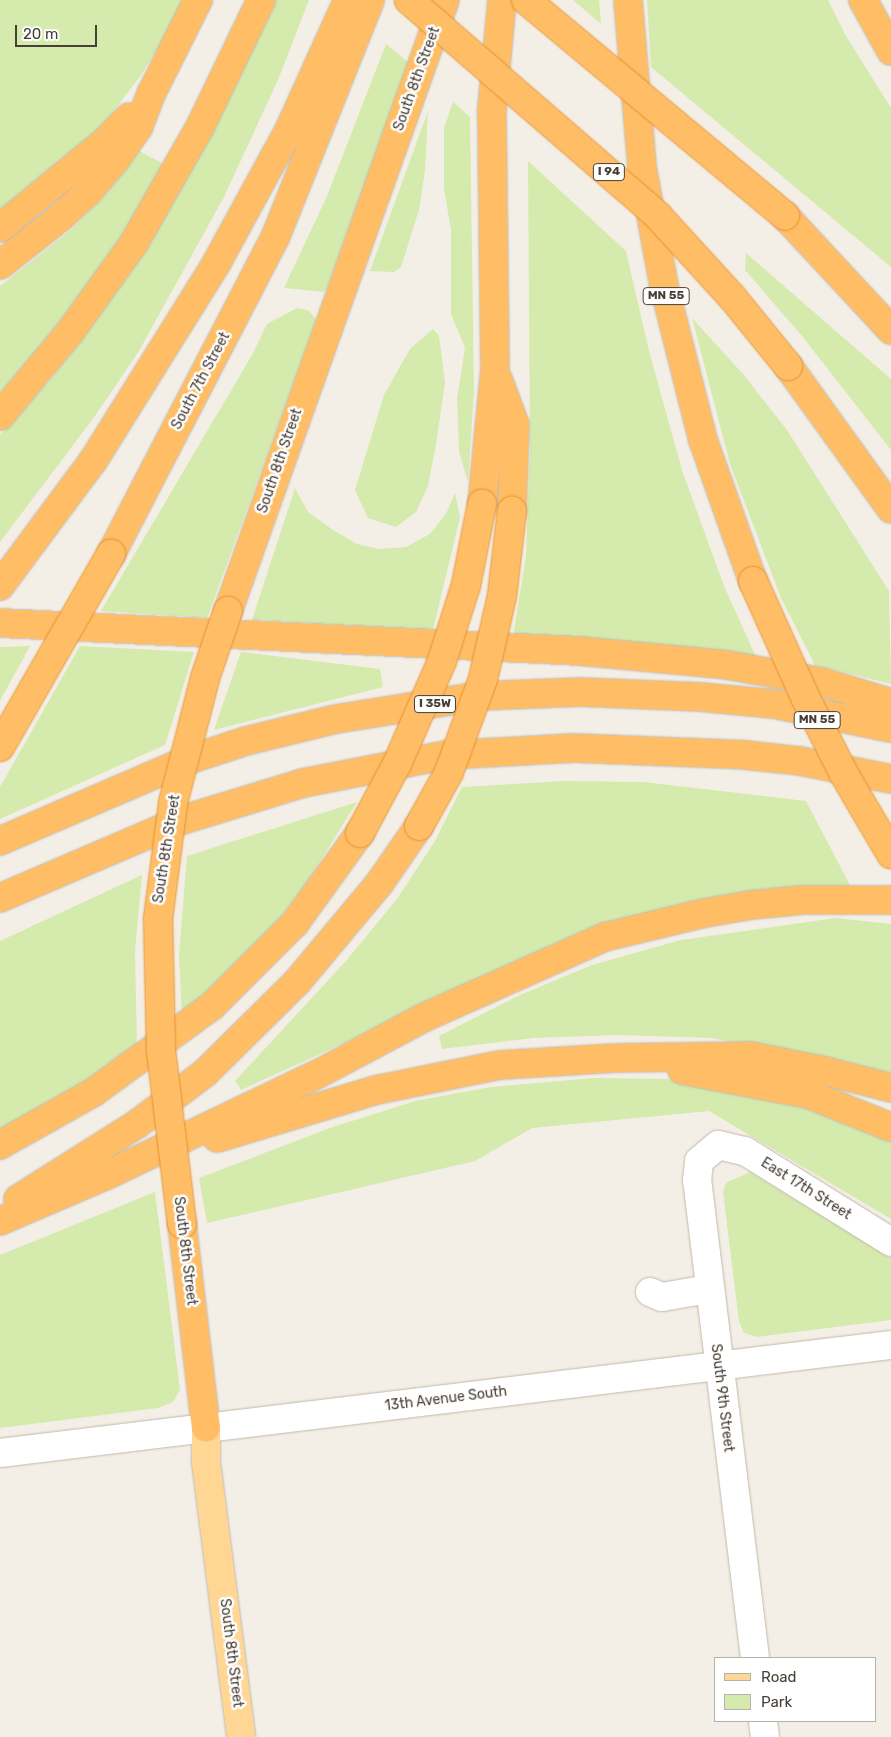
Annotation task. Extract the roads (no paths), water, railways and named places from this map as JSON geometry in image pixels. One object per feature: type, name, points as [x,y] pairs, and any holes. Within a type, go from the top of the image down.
[{"type":"highway","points":[[0,265],[88,192],[138,128],[152,92],[198,0]]},
{"type":"highway","points":[[0,416],[70,332],[134,243],[200,127],[261,0]]},
{"type":"highway","points":[[0,586],[23,559],[126,411],[216,264],[290,128],[348,0]]},
{"type":"highway","name":"South 7th Street","points":[[0,747],[111,554],[275,238],[370,0]]},
{"type":"highway","name":"I 94","points":[[409,0],[658,216],[732,297],[788,366],[891,509]]},
{"type":"highway","name":"South 8th Street","points":[[206,1428],[182,1224],[166,1110],[159,1013],[158,919],[161,880],[173,803],[205,678],[445,0]]},
{"type":"highway","points":[[0,1145],[88,1096],[212,1006],[295,923],[360,832],[397,764],[439,669],[466,585],[482,504],[495,370],[492,108],[502,0]]},
{"type":"highway","points":[[526,0],[891,305]]},
{"type":"highway","name":"MN 55","points":[[628,0],[642,167],[664,286],[703,440],[753,581],[806,699],[844,774],[891,854]]},
{"type":"highway","points":[[863,0],[891,51]]},
{"type":"highway","points":[[0,228],[106,141],[152,92]]},
{"type":"highway","points":[[785,216],[891,330]]},
{"type":"highway","points":[[0,1211],[137,1124],[205,1073],[308,968],[379,884],[419,826],[449,772],[483,679],[502,596],[512,511],[515,425],[495,370]]},
{"type":"highway","points":[[0,623],[580,651],[727,665],[822,682],[891,703]]},
{"type":"highway","name":"I 35W","points":[[0,841],[188,760],[246,741],[336,719],[479,696],[580,692],[701,697],[774,704],[891,728]]},
{"type":"highway","points":[[0,898],[182,820],[303,783],[446,755],[574,748],[745,755],[800,761],[891,779]]},
{"type":"highway","points":[[0,1221],[107,1175],[318,1074],[425,1016],[605,937],[687,916],[752,905],[803,900],[891,900]]},
{"type":"highway","points":[[107,1175],[278,1118],[376,1090],[500,1065],[614,1058],[750,1056],[829,1072],[891,1088]]},
{"type":"highway","points":[[614,1058],[778,1087],[844,1106],[891,1127]]},
{"type":"main road","name":"South 8th Street","points":[[206,1428],[206,1462],[241,1737]]},
{"type":"street","name":"East 17th Street","points":[[718,1145],[745,1151],[891,1242]]},
{"type":"street","name":"South 9th Street","points":[[718,1145],[699,1161],[697,1181],[755,1657]]},
{"type":"street","points":[[650,1292],[662,1297],[709,1289]]},
{"type":"street","name":"13th Avenue South","points":[[0,1453],[891,1345]]},
{"type":"street","points":[[763,1722],[765,1737]]}]
